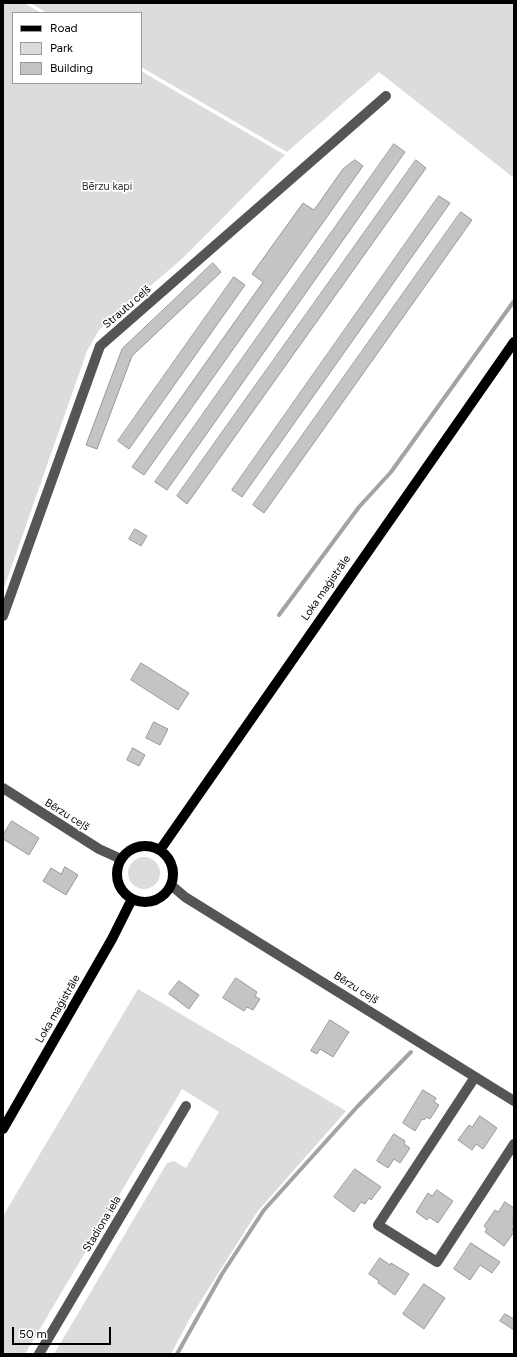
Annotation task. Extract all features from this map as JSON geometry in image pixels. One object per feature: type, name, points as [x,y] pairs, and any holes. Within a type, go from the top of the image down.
[{"type":"main road","name":"Loka maģistrāle","points":[[160,850],[273,685],[514,342]]},
{"type":"main road","points":[[152,846],[160,850],[168,856],[172,865],[173,875],[171,885],[166,892],[159,898],[150,902],[141,902],[124,894],[119,886],[117,867],[126,852],[134,847],[152,846]]},
{"type":"main road","name":"Loka maģistrāle","points":[[3,1129],[112,939],[132,899]]},
{"type":"street","name":"Strautu ceļš","points":[[3,616],[100,346],[386,96]]},
{"type":"street","name":"Bērzu ceļš","points":[[3,788],[92,845],[121,859]]},
{"type":"street","name":"Bērzu ceļš","points":[[171,885],[185,897],[514,1100]]},
{"type":"street","points":[[475,1076],[378,1225],[437,1262],[514,1144]]},
{"type":"street","name":"Stadiona iela","points":[[38,1354],[186,1106]]},
{"type":"green space","name":"Bērzu kapi","points":[[3,3],[24,3],[39,12],[12,12],[12,84],[142,84],[142,72],[285,155],[183,258],[99,330],[87,351],[3,591]]},
{"type":"green space","points":[[30,3],[514,3],[514,178],[379,72],[287,152],[142,68],[142,12],[45,12]]},
{"type":"green space","points":[[144,857],[155,862],[160,873],[155,884],[144,889],[133,884],[128,873],[133,862]]},
{"type":"green space","points":[[138,989],[346,1111],[257,1212],[190,1318],[171,1354],[54,1354],[167,1163],[174,1161],[186,1168],[219,1112],[182,1089],[25,1354],[3,1354],[3,1216]]},
{"type":"building","points":[[394,144],[405,152],[167,490],[155,482]]},
{"type":"building","points":[[355,160],[363,166],[144,475],[132,467],[263,282],[252,274],[303,203],[314,210],[343,169]]},
{"type":"building","points":[[416,160],[426,168],[187,504],[177,496]]},
{"type":"building","points":[[439,196],[450,203],[242,497],[232,490]]},
{"type":"building","points":[[461,212],[472,220],[264,513],[253,505]]},
{"type":"building","points":[[213,263],[221,272],[132,356],[97,449],[86,445],[122,349]]},
{"type":"building","points":[[234,277],[245,285],[129,449],[118,441]]},
{"type":"building","points":[[135,529],[147,536],[141,546],[129,539]]},
{"type":"building","points":[[141,663],[189,693],[178,710],[131,680]]},
{"type":"building","points":[[154,722],[168,729],[160,745],[146,738]]},
{"type":"building","points":[[133,748],[145,755],[139,766],[127,760]]},
{"type":"building","points":[[12,821],[39,838],[29,855],[3,839],[3,835]]},
{"type":"building","points":[[65,867],[78,875],[66,895],[43,881],[51,868],[61,874]]},
{"type":"building","points":[[236,978],[257,992],[255,996],[260,999],[253,1010],[247,1007],[244,1011],[223,998]]},
{"type":"building","points":[[179,981],[199,995],[189,1009],[169,994]]},
{"type":"building","points":[[330,1020],[349,1032],[333,1057],[320,1049],[317,1054],[311,1051]]},
{"type":"building","points":[[423,1090],[436,1098],[434,1102],[439,1105],[430,1119],[426,1117],[424,1120],[422,1119],[415,1131],[403,1123]]},
{"type":"building","points":[[480,1116],[497,1128],[483,1149],[476,1144],[472,1150],[458,1140],[469,1125],[472,1127]]},
{"type":"building","points":[[394,1134],[405,1141],[404,1144],[410,1148],[400,1163],[394,1159],[388,1168],[377,1161]]},
{"type":"building","points":[[355,1169],[381,1187],[371,1200],[369,1198],[365,1204],[361,1202],[354,1212],[334,1197]]},
{"type":"building","points":[[437,1190],[453,1201],[438,1223],[429,1217],[427,1220],[416,1212],[428,1193],[432,1196]]},
{"type":"building","points":[[505,1202],[514,1208],[514,1227],[512,1230],[514,1232],[504,1246],[485,1232],[487,1229],[484,1226],[495,1210],[498,1212]]},
{"type":"building","points":[[471,1243],[500,1262],[492,1273],[480,1265],[470,1280],[454,1269]]},
{"type":"building","points":[[380,1258],[390,1265],[391,1263],[409,1274],[395,1295],[378,1283],[379,1281],[369,1274]]},
{"type":"building","points":[[424,1284],[445,1298],[424,1329],[403,1314]]},
{"type":"building","points":[[505,1314],[514,1319],[514,1330],[500,1321]]},
{"type":"waterway","points":[[279,615],[359,507],[391,472],[514,301]]},
{"type":"waterway","points":[[177,1354],[222,1274],[264,1210],[357,1107],[411,1052]]}]
